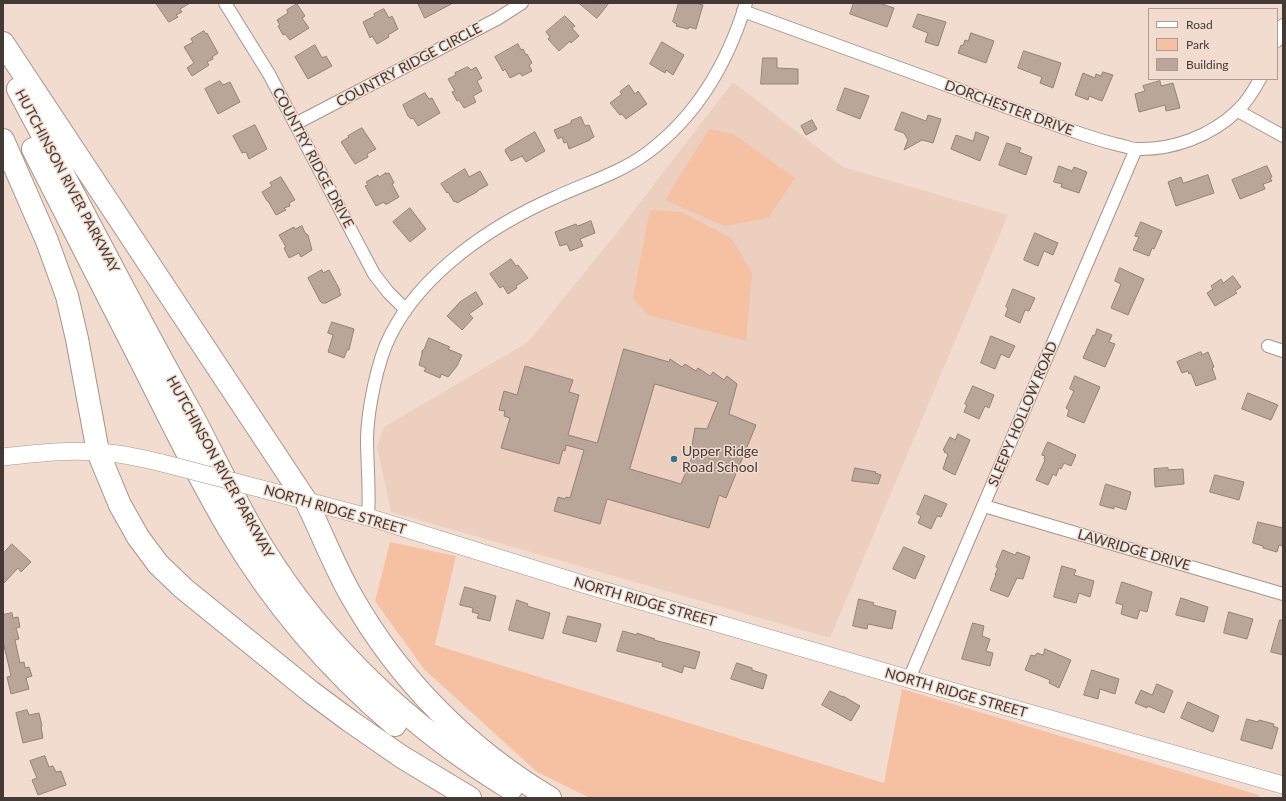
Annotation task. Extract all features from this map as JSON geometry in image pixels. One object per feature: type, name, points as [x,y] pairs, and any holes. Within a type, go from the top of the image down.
[{"type":"highway","points":[[3,43],[306,501],[330,555],[351,596],[377,638],[428,701],[462,734],[501,766],[550,798]]},
{"type":"highway","name":"HUTCHINSON RIVER PARKWAY","points":[[3,62],[199,428],[242,512],[287,584],[340,649],[395,704],[450,749],[485,773],[527,798]]},
{"type":"highway","name":"HUTCHINSON RIVER PARKWAY","points":[[3,91],[198,474],[229,529],[256,571],[303,633],[361,694],[425,749],[497,798]]},
{"type":"highway","points":[[3,140],[47,241],[67,296],[77,339],[98,452],[118,500],[132,527],[152,556],[174,580],[305,687],[350,721],[407,760],[470,798]]},
{"type":"street","name":"COUNTRY RIDGE DRIVE","points":[[224,3],[269,74],[374,274],[388,292],[406,310]]},
{"type":"street","name":"COUNTRY RIDGE CIRCLE","points":[[295,124],[497,19],[522,3]]},
{"type":"street","name":"DORCHESTER DRIVE","points":[[744,7],[1067,130],[1105,142],[1136,149],[1164,148],[1192,139],[1215,128],[1238,111],[1259,80]]},
{"type":"street","points":[[368,517],[369,496],[367,435],[371,404],[378,369],[390,337],[406,310],[425,285],[478,240],[528,210],[618,170],[645,154],[671,134],[693,109],[713,81],[728,53],[744,7]]},
{"type":"street","points":[[1278,38],[1283,25]]},
{"type":"street","points":[[1238,111],[1283,136]]},
{"type":"street","name":"SLEEPY HOLLOW ROAD","points":[[909,680],[1136,149]]},
{"type":"street","points":[[1268,346],[1283,351]]},
{"type":"street","name":"NORTH RIDGE STREET","points":[[3,457],[61,452],[98,452],[132,456],[162,463],[368,517],[589,586],[909,680],[1283,785]]},
{"type":"street","name":"LAWRIDGE DRIVE","points":[[984,506],[1283,594]]},
{"type":"shaded area","points":[[733,82],[843,167],[1008,215],[830,638],[391,512],[377,447],[384,427],[528,342],[615,235]]},
{"type":"green space","points":[[709,129],[733,134],[795,178],[768,218],[724,226],[665,200]]},
{"type":"green space","points":[[650,210],[681,212],[731,238],[752,273],[746,341],[648,315],[633,298]]},
{"type":"green space","points":[[390,542],[456,556],[435,645],[884,783],[902,689],[1259,795],[1258,798],[590,798],[537,772],[424,669],[375,601]]},
{"type":"building","points":[[156,3],[190,3],[180,9],[182,12],[176,15],[178,17],[169,22]]},
{"type":"building","points":[[418,3],[453,3],[425,18]]},
{"type":"building","points":[[579,3],[609,3],[597,18]]},
{"type":"building","points":[[679,3],[695,3],[703,5],[696,29],[676,26],[677,24],[673,22]]},
{"type":"building","points":[[854,3],[879,3],[894,8],[887,27],[850,14]]},
{"type":"building","points":[[297,4],[305,16],[302,18],[309,28],[290,40],[285,34],[283,35],[278,26],[280,25],[277,20],[288,13],[287,10]]},
{"type":"building","points":[[384,9],[389,18],[392,16],[398,29],[388,35],[389,37],[377,44],[372,36],[370,38],[363,22],[375,16],[374,14]]},
{"type":"building","points":[[918,14],[946,22],[938,46],[925,42],[928,33],[913,27]]},
{"type":"building","points":[[565,16],[575,26],[572,28],[579,36],[571,43],[570,41],[559,51],[548,39],[550,37],[546,32]]},
{"type":"building","points":[[204,31],[206,34],[207,33],[218,53],[212,57],[213,59],[207,62],[209,65],[192,76],[187,68],[194,63],[184,47],[193,42],[191,39]]},
{"type":"building","points":[[971,33],[994,41],[986,63],[958,53],[965,40],[968,41]]},
{"type":"building","points":[[662,42],[684,55],[673,75],[666,70],[665,73],[650,64]]},
{"type":"building","points":[[518,44],[521,50],[523,49],[526,55],[527,54],[532,63],[529,65],[532,71],[522,76],[520,73],[510,78],[505,69],[503,71],[495,57]]},
{"type":"building","points":[[315,45],[322,58],[326,56],[332,66],[308,79],[295,57]]},
{"type":"building","points":[[1024,51],[1061,63],[1053,88],[1040,83],[1042,77],[1018,68]]},
{"type":"building","points":[[763,58],[777,58],[777,68],[798,69],[798,84],[761,84]]},
{"type":"building","points":[[468,67],[471,70],[476,67],[482,78],[477,81],[482,91],[473,96],[476,102],[464,108],[459,100],[457,101],[452,92],[455,91],[448,79],[456,75],[455,73]]},
{"type":"building","points":[[1103,72],[1113,75],[1102,101],[1089,96],[1088,100],[1075,95],[1083,73],[1095,78],[1096,74],[1101,76]]},
{"type":"building","points":[[220,81],[223,85],[230,82],[240,102],[218,114],[205,89]]},
{"type":"building","points":[[1160,81],[1161,86],[1173,83],[1180,108],[1166,111],[1165,105],[1139,112],[1135,94],[1145,91],[1143,86]]},
{"type":"building","points":[[629,85],[635,94],[638,91],[647,104],[626,119],[622,114],[620,115],[610,103],[622,94],[620,92]]},
{"type":"building","points":[[845,88],[869,96],[860,119],[837,110]]},
{"type":"building","points":[[425,93],[429,99],[432,98],[440,113],[418,126],[413,118],[411,119],[408,116],[403,105]]},
{"type":"building","points":[[902,112],[926,121],[928,115],[941,119],[933,143],[922,140],[904,150],[908,140],[904,133],[895,130]]},
{"type":"building","points":[[581,117],[585,126],[589,125],[594,137],[569,149],[567,142],[564,143],[562,137],[558,139],[554,130]]},
{"type":"building","points":[[812,120],[817,129],[806,135],[801,126]]},
{"type":"building","points":[[255,125],[267,149],[249,159],[246,152],[242,153],[233,136]]},
{"type":"building","points":[[362,128],[376,149],[367,154],[368,157],[355,164],[341,142]]},
{"type":"building","points":[[535,132],[545,151],[526,162],[522,156],[511,161],[505,151],[506,149]]},
{"type":"building","points":[[976,132],[989,137],[980,161],[951,149],[956,135],[973,141]]},
{"type":"building","points":[[1007,143],[1021,148],[1019,152],[1032,157],[1026,175],[999,165]]},
{"type":"building","points":[[1059,166],[1072,171],[1074,167],[1087,172],[1079,193],[1061,187],[1062,184],[1054,182]]},
{"type":"building","points":[[1267,166],[1272,177],[1270,178],[1272,181],[1263,184],[1265,189],[1240,199],[1232,180]]},
{"type":"building","points":[[465,169],[469,177],[480,171],[488,185],[457,203],[456,201],[454,202],[441,184]]},
{"type":"building","points":[[389,173],[394,183],[392,184],[399,197],[387,204],[384,202],[376,206],[365,186],[368,185],[366,182],[378,175],[379,177]]},
{"type":"building","points":[[1208,175],[1214,193],[1176,206],[1168,182],[1181,177],[1183,183]]},
{"type":"building","points":[[281,177],[295,200],[289,203],[290,206],[284,208],[286,210],[276,215],[262,192],[272,186],[270,183]]},
{"type":"building","points":[[410,208],[426,229],[410,242],[393,222]]},
{"type":"building","points":[[591,221],[595,233],[580,239],[583,246],[570,251],[567,244],[560,246],[555,232],[576,224],[577,226]]},
{"type":"building","points":[[1141,222],[1162,231],[1154,249],[1152,248],[1149,256],[1133,250],[1139,237],[1135,236]]},
{"type":"building","points":[[302,226],[305,233],[308,235],[312,250],[301,257],[299,253],[289,258],[284,248],[286,247],[279,235],[294,227],[295,229]]},
{"type":"building","points":[[1035,233],[1058,243],[1053,255],[1044,251],[1038,266],[1024,260]]},
{"type":"building","points":[[511,259],[516,266],[518,265],[528,278],[516,286],[517,288],[508,294],[503,286],[500,288],[490,274]]},
{"type":"building","points":[[1120,268],[1144,279],[1128,315],[1111,308],[1121,284],[1115,281]]},
{"type":"building","points":[[322,270],[323,273],[329,270],[340,290],[341,295],[326,303],[322,303],[320,301],[308,278]]},
{"type":"building","points":[[1233,276],[1241,287],[1235,291],[1237,293],[1215,306],[1207,293],[1213,289],[1211,286],[1221,279],[1223,283]]},
{"type":"building","points":[[1013,289],[1035,298],[1029,311],[1025,310],[1020,323],[1005,316],[1008,308],[1006,307]]},
{"type":"building","points":[[476,292],[483,304],[469,314],[473,318],[462,330],[447,316],[460,302]]},
{"type":"building","points":[[332,322],[354,329],[349,350],[347,350],[344,358],[328,352],[333,335],[328,333]]},
{"type":"building","points":[[1097,329],[1112,335],[1109,342],[1115,344],[1105,367],[1083,358]]},
{"type":"building","points":[[991,336],[1015,346],[1009,358],[1001,354],[995,369],[981,363]]},
{"type":"building","points":[[429,338],[450,347],[448,349],[462,355],[457,366],[448,377],[441,374],[440,378],[424,371],[426,368],[419,365],[422,351]]},
{"type":"building","points":[[624,349],[669,362],[670,359],[682,367],[685,364],[696,371],[698,368],[710,376],[713,372],[724,380],[727,376],[737,384],[729,414],[756,425],[726,498],[719,495],[709,528],[607,499],[600,524],[554,511],[558,497],[565,499],[566,497],[570,498],[584,450],[566,445],[559,464],[501,448],[510,418],[504,416],[505,411],[499,410],[504,391],[517,395],[525,366],[573,380],[569,392],[579,395],[568,435],[597,443]],"holes":[[[655,384],[718,402],[707,429],[695,428],[691,451],[694,452],[681,484],[630,469]]]},
{"type":"building","points":[[1201,352],[1202,355],[1208,352],[1214,367],[1212,368],[1216,379],[1196,386],[1191,373],[1189,374],[1188,371],[1182,373],[1177,362]]},
{"type":"building","points":[[1075,376],[1100,387],[1084,423],[1067,416],[1069,410],[1066,408],[1074,391],[1070,389]]},
{"type":"building","points":[[973,386],[994,395],[989,408],[985,406],[979,419],[964,412],[967,405],[965,404]]},
{"type":"building","points":[[1248,393],[1278,405],[1271,420],[1242,409]]},
{"type":"building","points":[[958,434],[970,440],[955,475],[943,469],[948,454],[943,450],[950,437],[955,440]]},
{"type":"building","points":[[1048,442],[1076,455],[1071,466],[1064,463],[1061,469],[1059,468],[1056,476],[1053,474],[1048,485],[1036,480],[1045,460],[1045,456],[1042,455]]},
{"type":"building","points":[[855,468],[876,472],[875,473],[881,475],[878,484],[852,481]]},
{"type":"building","points":[[1168,468],[1168,470],[1183,469],[1184,484],[1155,487],[1154,469]]},
{"type":"building","points":[[1215,475],[1244,482],[1239,500],[1210,492]]},
{"type":"building","points":[[1106,484],[1131,492],[1126,510],[1114,506],[1114,509],[1100,505]]},
{"type":"building","points":[[925,495],[947,504],[941,517],[937,516],[931,529],[918,523],[921,516],[917,514]]},
{"type":"building","points":[[1258,522],[1283,528],[1283,546],[1279,545],[1277,552],[1253,543]]},
{"type":"building","points":[[12,544],[31,562],[21,572],[18,568],[3,584],[3,554]]},
{"type":"building","points":[[904,547],[925,556],[915,579],[893,569]]},
{"type":"building","points":[[1003,550],[1015,555],[1017,552],[1030,557],[1023,579],[1017,578],[1008,597],[990,590],[998,568],[996,567]]},
{"type":"building","points":[[1062,566],[1076,570],[1074,575],[1094,581],[1090,597],[1079,593],[1076,603],[1054,597]]},
{"type":"building","points":[[1122,582],[1152,592],[1147,612],[1140,610],[1137,619],[1121,614],[1123,605],[1116,603]]},
{"type":"building","points":[[465,587],[496,596],[490,621],[477,618],[479,614],[472,612],[473,608],[460,605]]},
{"type":"building","points":[[1181,598],[1208,607],[1204,622],[1176,615]]},
{"type":"building","points":[[859,599],[874,603],[873,605],[896,611],[892,629],[868,624],[867,629],[853,626]]},
{"type":"building","points":[[517,600],[528,604],[527,606],[550,613],[543,639],[509,630]]},
{"type":"building","points":[[1229,612],[1253,619],[1247,639],[1224,633]]},
{"type":"building","points":[[12,613],[13,618],[18,617],[20,627],[16,628],[19,639],[15,640],[20,663],[24,662],[25,668],[29,667],[32,676],[26,678],[29,689],[11,694],[7,677],[11,676],[3,641],[3,615]]},
{"type":"building","points":[[568,616],[601,624],[596,642],[563,633]]},
{"type":"building","points":[[1280,620],[1283,620],[1283,655],[1271,652]]},
{"type":"building","points":[[973,623],[984,626],[982,636],[990,639],[986,651],[993,653],[990,666],[962,659]]},
{"type":"building","points":[[623,631],[637,635],[637,633],[655,639],[654,640],[700,652],[695,669],[684,666],[682,673],[662,666],[663,663],[617,651]]},
{"type":"building","points":[[1045,649],[1071,660],[1059,688],[1049,683],[1050,680],[1025,670],[1031,655],[1035,656],[1037,653],[1043,655]]},
{"type":"building","points":[[737,663],[767,675],[763,689],[731,679]]},
{"type":"building","points":[[1092,670],[1119,679],[1115,694],[1100,689],[1098,699],[1084,695]]},
{"type":"building","points":[[1157,684],[1173,691],[1164,713],[1148,706],[1147,708],[1135,703],[1141,690],[1152,695]]},
{"type":"building","points":[[830,691],[843,696],[860,706],[851,721],[822,705]]},
{"type":"building","points":[[1188,702],[1219,716],[1213,732],[1181,718]]},
{"type":"building","points":[[27,710],[29,715],[39,713],[43,738],[23,743],[16,713]]},
{"type":"building","points":[[1247,719],[1258,722],[1259,720],[1274,724],[1273,726],[1278,728],[1272,749],[1241,740]]},
{"type":"building","points":[[45,756],[49,767],[53,766],[56,772],[61,771],[66,785],[38,795],[32,780],[37,778],[30,761]]},
{"type":"place","name":"Upper Ridge Road School","points":[[674,459]]}]
